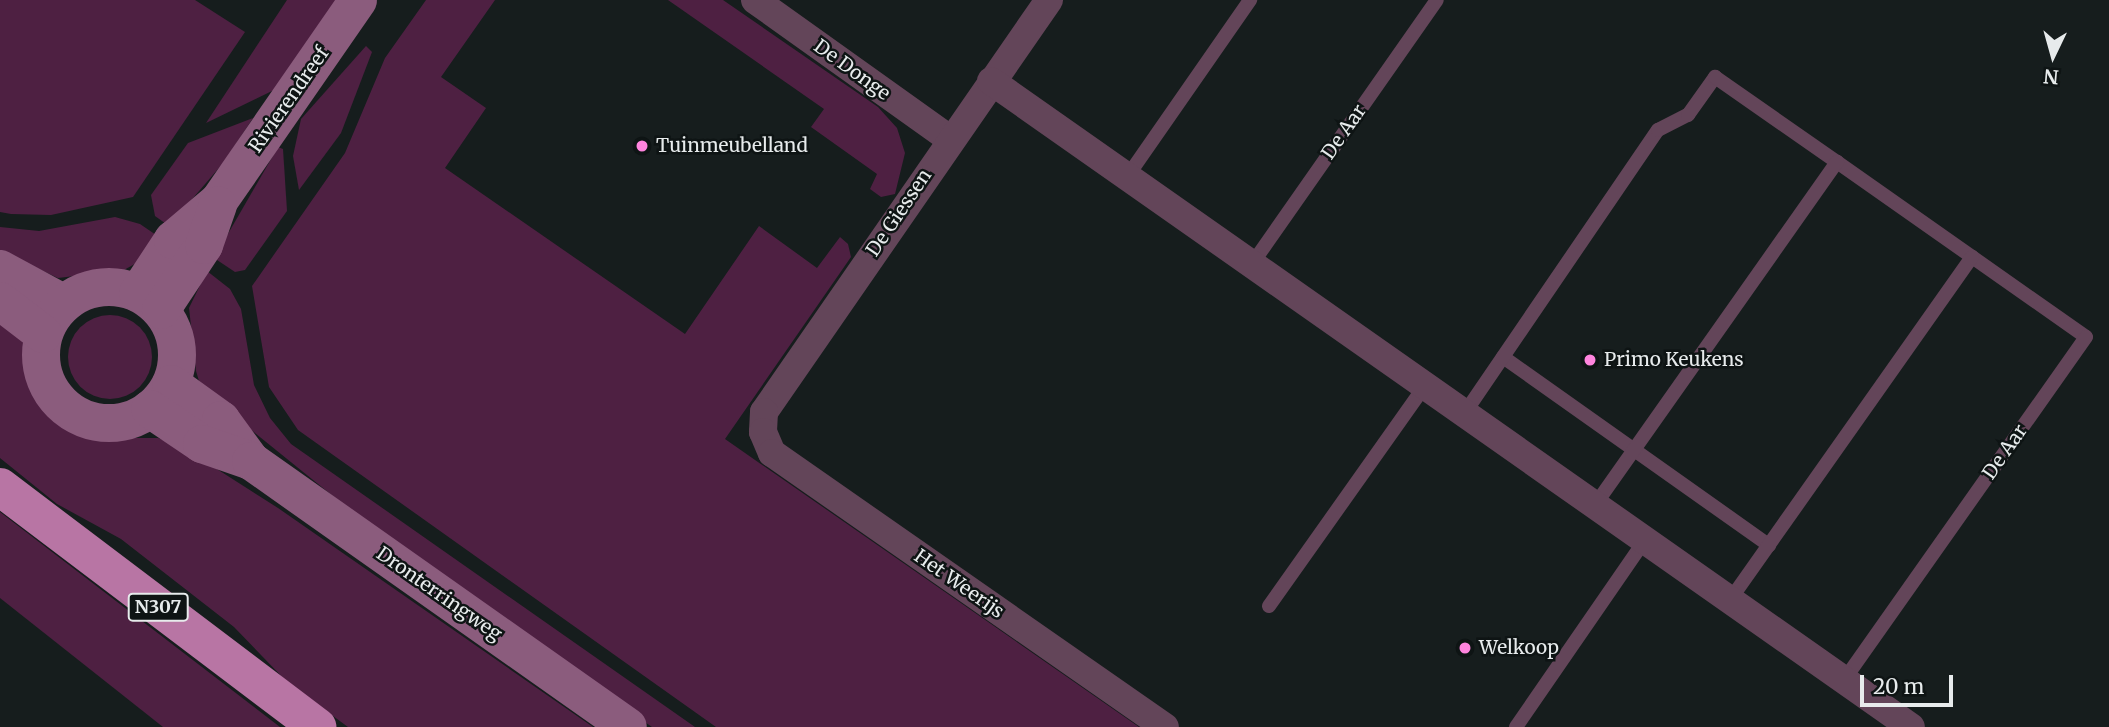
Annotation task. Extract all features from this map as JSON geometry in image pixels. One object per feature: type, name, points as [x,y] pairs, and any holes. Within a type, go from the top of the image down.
[{"type":"highway","name":"N307","points":[[0,486],[317,727]]},
{"type":"main road","name":"Rivierendreef","points":[[150,301],[204,245],[219,201],[358,0]]},
{"type":"main road","points":[[0,269],[53,319]]},
{"type":"main road","points":[[99,287],[150,301],[177,346],[161,397],[110,423],[69,411],[44,377],[53,319],[99,287]]},
{"type":"main road","points":[[0,301],[53,319]]},
{"type":"main road","name":"Dronterringweg","points":[[161,397],[221,420],[251,461],[628,727]]},
{"type":"street","name":"De Donge","points":[[755,0],[950,139]]},
{"type":"street","name":"De Giessen","points":[[763,432],[764,412],[950,139],[1049,0]]},
{"type":"street","points":[[991,81],[1911,727]]},
{"type":"street","name":"Het Weerijs","points":[[763,432],[772,453],[1165,727]]},
{"type":"lane","points":[[1127,177],[1250,0]]},
{"type":"lane","name":"De Aar","points":[[1252,264],[1437,0]]},
{"type":"lane","name":"De Aar","points":[[1464,414],[1658,131],[1688,115],[1715,77],[1837,162],[2086,337],[1844,680]]},
{"type":"lane","points":[[1595,505],[1837,162]]},
{"type":"lane","points":[[1730,600],[1972,257]]},
{"type":"lane","points":[[1503,358],[1769,545]]},
{"type":"lane","points":[[1269,606],[1425,386]]},
{"type":"lane","points":[[1516,727],[1645,540]]},
{"type":"shaded area","points":[[0,0],[195,0],[245,32],[133,197],[51,215],[11,214],[0,212]]},
{"type":"shaded area","points":[[287,0],[338,0],[274,90],[206,123]]},
{"type":"shaded area","points":[[426,0],[495,0],[441,77],[486,108],[445,168],[685,334],[759,226],[817,268],[840,237],[848,244],[851,257],[725,439],[1139,727],[716,727],[298,430],[269,387],[252,286],[345,153],[385,58]]},
{"type":"shaded area","points":[[668,0],[723,0],[878,107],[897,128],[905,153],[895,194],[881,197],[870,189],[877,174],[811,127],[824,109]]},
{"type":"shaded area","points":[[366,46],[372,52],[341,133],[299,190],[293,156],[301,119]]},
{"type":"shaded area","points":[[253,118],[224,162],[169,226],[155,216],[151,195],[188,143]]},
{"type":"shaded area","points":[[278,147],[283,149],[287,211],[245,270],[235,272],[214,258]]},
{"type":"shaded area","points":[[115,217],[140,224],[159,237],[140,261],[124,270],[58,278],[0,251],[0,227],[39,231]]},
{"type":"shaded area","points":[[207,271],[230,289],[241,309],[254,385],[270,418],[291,444],[695,727],[652,727],[391,543],[234,416],[199,381],[196,371],[189,308]]},
{"type":"shaded area","points":[[110,315],[126,318],[140,327],[149,341],[152,357],[149,373],[140,387],[126,396],[110,399],[94,396],[80,387],[71,373],[68,357],[71,341],[80,327],[94,318]]},
{"type":"shaded area","points":[[0,316],[22,338],[32,384],[56,419],[96,438],[158,438],[184,448],[278,508],[593,727],[348,727],[288,683],[234,627],[121,539],[57,504],[0,458]]},
{"type":"shaded area","points":[[0,512],[280,727],[163,727],[0,598]]},
{"type":"place","name":"Tuinmeubelland","points":[[642,146]]},
{"type":"place","name":"Primo Keukens","points":[[1590,360]]},
{"type":"place","name":"Welkoop","points":[[1465,648]]}]
